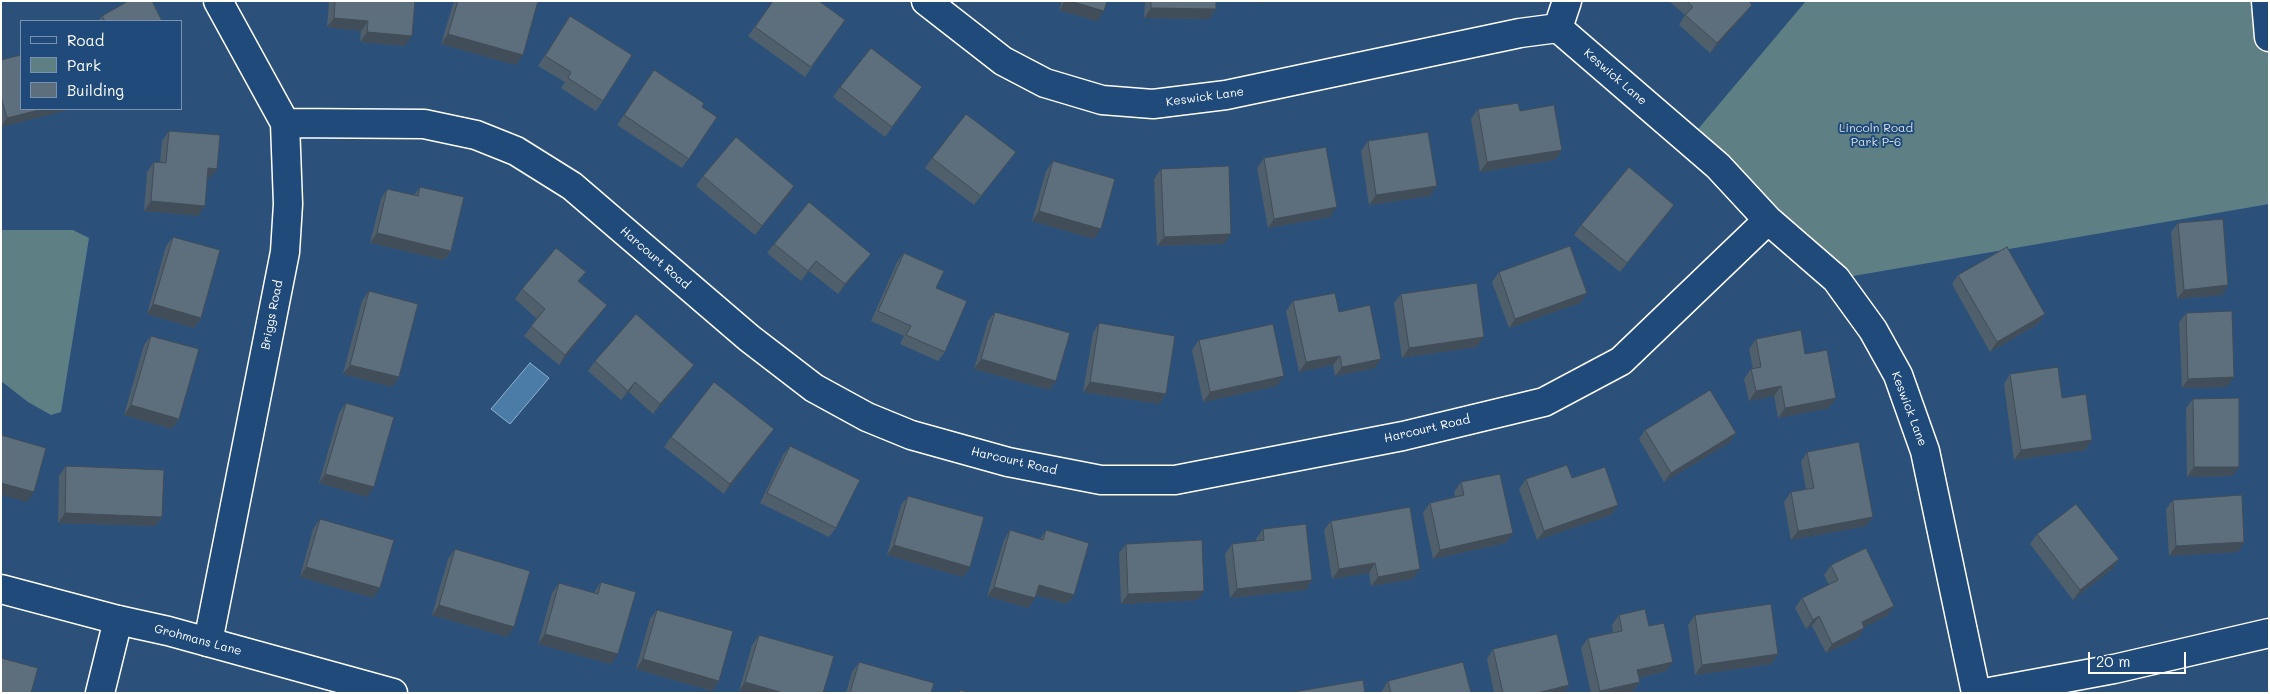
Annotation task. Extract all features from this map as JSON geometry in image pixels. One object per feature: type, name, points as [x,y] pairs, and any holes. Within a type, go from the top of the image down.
[{"type":"street","name":"Briggs Road","points":[[208,642],[285,252],[288,204],[285,123],[218,1]]},
{"type":"street","name":"Keswick Lane","points":[[926,1],[1003,61],[1045,83],[1102,100],[1153,104],[1226,95],[1520,33],[1558,28],[1718,166],[1768,220],[1836,279],[1873,330],[1898,375],[1925,450],[1976,693]]},
{"type":"street","points":[[1558,28],[1567,1]]},
{"type":"street","points":[[2266,1],[2269,37]]},
{"type":"street","name":"Harcourt Road","points":[[285,123],[424,124],[476,135],[516,151],[572,186],[749,338],[814,388],[867,417],[911,435],[1008,462],[1102,480],[1175,480],[1403,436],[1544,402],[1621,361],[1768,220]]},
{"type":"street","name":"Grohmans Lane","points":[[1,589],[208,642],[393,693]]},
{"type":"street","points":[[100,693],[118,620]]},
{"type":"street","points":[[1984,693],[2114,669],[2269,633]]},
{"type":"green space","name":"Lincoln Road Park P-6","points":[[1806,1],[2266,1],[2269,37],[2269,204],[1836,279],[1688,141]]},
{"type":"green space","points":[[1,230],[73,230],[89,238],[61,412],[51,415],[28,402],[1,381]]},
{"type":"water","points":[[530,363],[549,378],[510,424],[491,409]]},
{"type":"building","points":[[128,1],[152,1],[162,20],[104,20],[102,16]]},
{"type":"building","points":[[335,1],[415,1],[412,36],[367,32],[368,21],[334,18]]},
{"type":"building","points":[[458,1],[538,1],[523,55],[448,34]]},
{"type":"building","points":[[773,1],[819,1],[845,20],[811,67],[755,27]]},
{"type":"building","points":[[1070,1],[1107,1],[1104,11]]},
{"type":"building","points":[[1151,1],[1216,1],[1216,9],[1151,8]]},
{"type":"building","points":[[1687,1],[1749,1],[1752,5],[1717,43],[1685,15],[1693,7]]},
{"type":"building","points":[[570,16],[632,55],[603,101],[568,78],[571,72],[545,56]]},
{"type":"building","points":[[871,48],[922,87],[892,127],[840,87]]},
{"type":"building","points":[[20,55],[20,110],[39,110],[7,118],[1,97],[1,60]]},
{"type":"building","points":[[654,70],[704,103],[702,107],[717,117],[689,159],[624,115]]},
{"type":"building","points":[[1518,103],[1520,111],[1554,105],[1562,150],[1487,162],[1478,109]]},
{"type":"building","points":[[966,114],[1016,152],[981,196],[932,158]]},
{"type":"building","points":[[169,131],[220,135],[217,169],[208,168],[205,206],[151,201],[154,162],[166,163]]},
{"type":"building","points":[[1428,132],[1437,186],[1376,195],[1368,141]]},
{"type":"building","points":[[736,137],[794,186],[762,226],[703,176]]},
{"type":"building","points":[[1326,147],[1337,207],[1274,219],[1264,158]]},
{"type":"building","points":[[1053,161],[1115,179],[1101,229],[1039,211]]},
{"type":"building","points":[[1229,166],[1231,234],[1164,237],[1161,169]]},
{"type":"building","points":[[1629,167],[1674,205],[1627,263],[1581,225]]},
{"type":"building","points":[[420,187],[464,197],[451,251],[377,233],[387,189],[418,196]]},
{"type":"building","points":[[809,202],[871,254],[845,284],[816,261],[808,271],[774,244]]},
{"type":"building","points":[[2223,219],[2228,285],[2184,290],[2178,223]]},
{"type":"building","points":[[173,237],[220,250],[201,318],[153,304]]},
{"type":"building","points":[[1570,246],[1587,293],[1515,319],[1499,272]]},
{"type":"building","points":[[2007,247],[2045,314],[1997,342],[1958,275]]},
{"type":"building","points":[[556,248],[586,272],[578,281],[607,305],[565,355],[531,326],[545,309],[522,289]]},
{"type":"building","points":[[904,253],[944,271],[936,288],[967,301],[945,352],[906,335],[911,326],[878,311]]},
{"type":"building","points":[[1477,283],[1484,337],[1409,348],[1401,294]]},
{"type":"building","points":[[369,291],[418,304],[399,377],[350,365]]},
{"type":"building","points":[[1335,293],[1339,312],[1370,305],[1381,359],[1342,367],[1340,356],[1306,362],[1293,301]]},
{"type":"building","points":[[2232,311],[2234,377],[2188,379],[2186,313]]},
{"type":"building","points":[[995,312],[1070,333],[1056,381],[981,359]]},
{"type":"building","points":[[636,314],[694,365],[660,404],[635,382],[628,391],[595,361]]},
{"type":"building","points":[[1099,323],[1175,336],[1166,394],[1090,382]]},
{"type":"building","points":[[1273,324],[1284,376],[1210,392],[1199,340]]},
{"type":"building","points":[[1801,330],[1805,354],[1827,350],[1836,398],[1785,408],[1781,386],[1756,391],[1751,369],[1761,367],[1756,339]]},
{"type":"building","points":[[151,336],[199,349],[179,419],[131,405]]},
{"type":"building","points":[[2058,367],[2062,398],[2086,394],[2092,440],[2021,450],[2010,374]]},
{"type":"building","points":[[714,382],[774,429],[730,484],[671,437]]},
{"type":"building","points":[[1710,390],[1736,433],[1671,473],[1645,430]]},
{"type":"building","points":[[2239,398],[2239,467],[2194,467],[2193,399]]},
{"type":"building","points":[[346,403],[394,417],[374,487],[325,474]]},
{"type":"building","points":[[1,435],[46,448],[34,492],[1,483]]},
{"type":"building","points":[[1859,442],[1873,517],[1798,531],[1791,492],[1814,488],[1807,452]]},
{"type":"building","points":[[790,446],[860,480],[836,528],[767,493]]},
{"type":"building","points":[[1567,465],[1572,478],[1605,467],[1618,505],[1544,531],[1526,479]]},
{"type":"building","points":[[66,466],[164,470],[162,517],[65,513]]},
{"type":"building","points":[[1500,474],[1513,533],[1440,550],[1430,503],[1464,495],[1461,482]]},
{"type":"building","points":[[2242,495],[2244,542],[2176,546],[2173,500]]},
{"type":"building","points":[[908,496],[984,517],[970,567],[894,545]]},
{"type":"building","points":[[2076,504],[2119,559],[2080,590],[2037,534]]},
{"type":"building","points":[[1410,507],[1420,569],[1378,577],[1375,563],[1339,569],[1331,521]]},
{"type":"building","points":[[320,519],[394,540],[380,588],[306,567]]},
{"type":"building","points":[[1306,524],[1312,580],[1237,589],[1232,544],[1264,540],[1263,529]]},
{"type":"building","points":[[1010,530],[1043,540],[1046,530],[1089,543],[1074,595],[1039,585],[1035,598],[994,587]]},
{"type":"building","points":[[1202,540],[1204,591],[1128,594],[1126,544]]},
{"type":"building","points":[[1866,548],[1894,606],[1862,622],[1864,628],[1832,644],[1819,616],[1813,620],[1802,598],[1838,580],[1831,565]]},
{"type":"building","points":[[455,549],[530,571],[514,627],[439,605]]},
{"type":"building","points":[[601,582],[636,592],[618,654],[545,634],[559,583],[598,594]]},
{"type":"building","points":[[1771,604],[1778,654],[1702,665],[1695,615]]},
{"type":"building","points":[[1645,609],[1649,626],[1664,623],[1673,662],[1637,670],[1640,682],[1600,691],[1588,638],[1622,631],[1619,615]]},
{"type":"building","points":[[657,610],[733,631],[719,681],[643,659]]},
{"type":"building","points":[[1557,634],[1569,685],[1537,693],[1503,693],[1493,649]]},
{"type":"building","points":[[759,635],[834,656],[823,693],[780,693],[745,682]]},
{"type":"building","points":[[1,658],[38,668],[31,693],[1,693]]},
{"type":"building","points":[[859,662],[934,683],[931,693],[850,693]]},
{"type":"building","points":[[1463,662],[1471,693],[1391,693],[1388,681]]},
{"type":"building","points":[[1363,680],[1365,693],[1288,693]]},
{"type":"building","points":[[960,690],[971,693],[959,693]]}]
